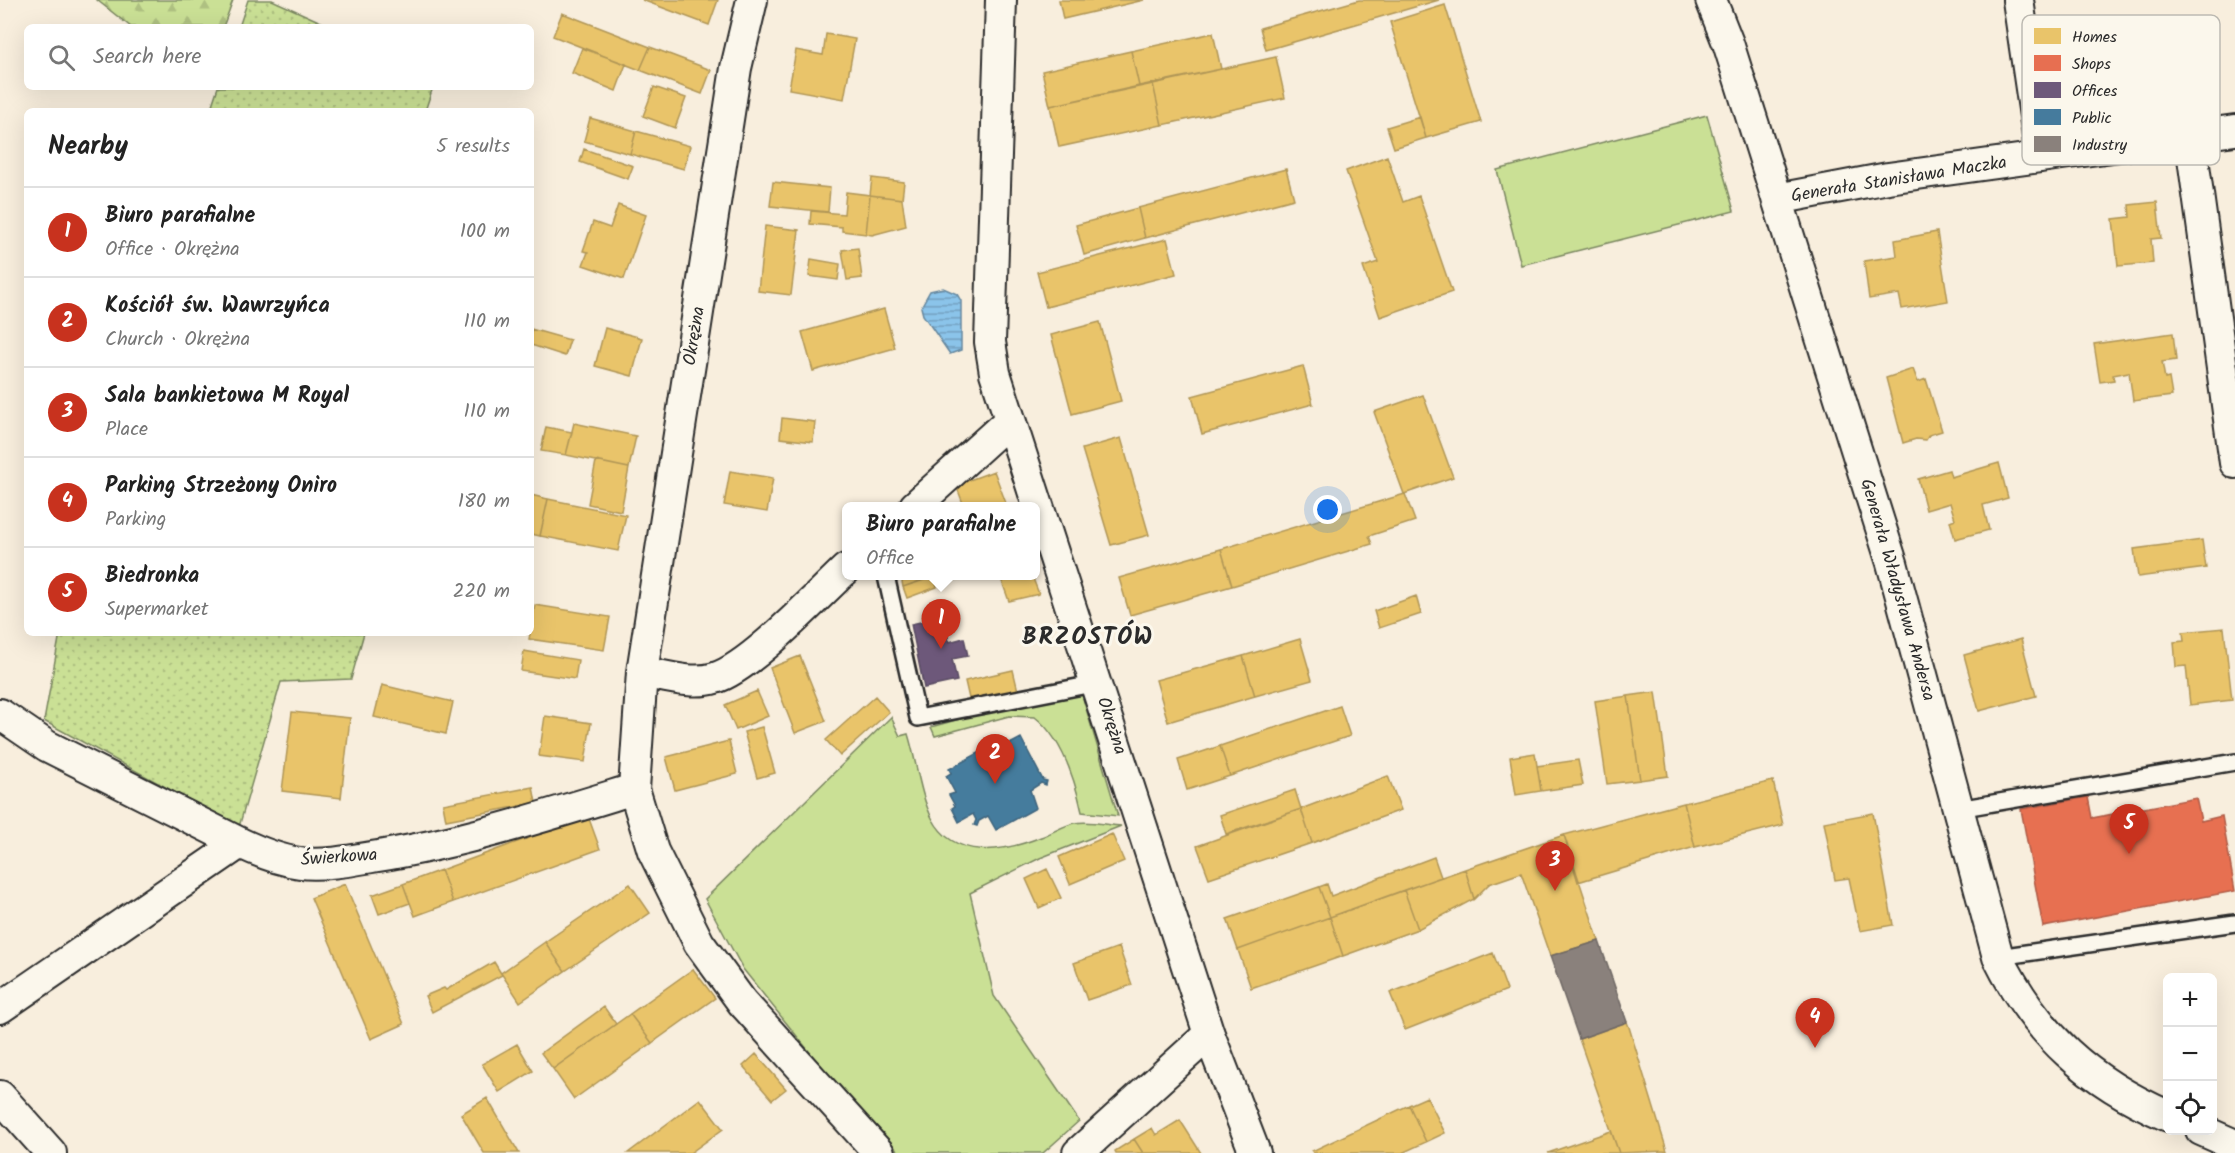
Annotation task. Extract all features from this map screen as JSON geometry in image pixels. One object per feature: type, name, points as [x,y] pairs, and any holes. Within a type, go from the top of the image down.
[{"type":"street","name":"Okrężna","points":[[752,0],[736,68],[642,672],[634,789],[653,850],[699,943],[742,1002],[879,1153]]},
{"type":"street","name":"Okrężna","points":[[1001,0],[990,342],[995,373],[1037,502]]},
{"type":"street","name":"Generała Władysława Andersa","points":[[1711,0],[1777,199],[1892,562],[1998,957],[2013,987],[2033,1017],[2066,1054],[2103,1081],[2163,1113]]},
{"type":"street","points":[[2018,0],[2022,27]]},
{"type":"street","name":"Generała Stanisława Maczka","points":[[2220,132],[2235,130]]},
{"type":"street","name":"Generała Stanisława Maczka","points":[[1777,199],[1888,178],[2022,160]]},
{"type":"street","points":[[2195,165],[2225,324],[2235,463]]},
{"type":"street","points":[[920,502],[1010,420]]},
{"type":"street","name":"Okrężna","points":[[1040,510],[1098,683],[1209,1034],[1254,1153]]},
{"type":"street","points":[[642,672],[690,680],[714,679],[738,668],[842,573]]},
{"type":"street","name":"Świerkowa","points":[[0,714],[47,746],[240,843],[264,854],[302,863],[358,860],[407,852],[497,831],[634,789]]},
{"type":"street","points":[[0,1008],[240,843]]},
{"type":"street","points":[[1078,1153],[1209,1034]]},
{"type":"street","points":[[0,1096],[51,1153]]},
{"type":"street","points":[[2211,1135],[2235,1145]]},
{"type":"lane","points":[[887,580],[918,718],[1098,683]]},
{"type":"lane","points":[[1959,809],[2235,762]]},
{"type":"lane","points":[[1998,957],[2235,923]]},
{"type":"green space","points":[[97,0],[233,0],[224,24],[127,24]]},
{"type":"green space","points":[[248,0],[272,0],[325,24],[240,24]]},
{"type":"green space","points":[[217,90],[432,90],[426,108],[211,108]]},
{"type":"green space","points":[[1707,115],[1734,211],[1521,265],[1497,170]]},
{"type":"green space","points":[[59,636],[363,636],[351,679],[281,682],[239,827],[44,721]]},
{"type":"green space","points":[[1082,695],[1118,816],[1082,812],[1066,760],[1053,736],[1035,717],[1009,716],[935,736],[931,727],[992,710]]},
{"type":"green space","points":[[891,717],[900,736],[908,734],[924,799],[932,818],[941,832],[953,841],[966,847],[996,849],[1027,842],[1080,822],[1121,826],[1040,858],[970,893],[994,996],[1079,1121],[1043,1153],[900,1153],[816,1060],[743,969],[705,899]]},
{"type":"water","points":[[943,288],[957,294],[961,301],[961,350],[950,354],[923,315],[921,307],[930,291]]},
{"type":"building: Homes","points":[[642,0],[718,0],[709,25]]},
{"type":"building: Homes","points":[[1059,0],[1144,0],[1063,19]]},
{"type":"building: Homes","points":[[1359,0],[1439,0],[1266,50],[1260,28]]},
{"type":"building: Homes","points":[[1445,5],[1481,122],[1426,138],[1390,22]]},
{"type":"building: Homes","points":[[562,13],[650,47],[640,70],[553,36]]},
{"type":"building: Homes","points":[[1213,33],[1221,69],[1139,86],[1131,51]]},
{"type":"building: Homes","points":[[826,34],[855,39],[844,99],[789,89],[796,50],[823,55]]},
{"type":"building: Homes","points":[[650,47],[711,70],[702,94],[640,70]]},
{"type":"building: Homes","points":[[582,48],[626,64],[616,91],[572,73]]},
{"type":"building: Homes","points":[[1131,51],[1139,86],[1050,106],[1042,71]]},
{"type":"building: Homes","points":[[1276,57],[1285,98],[1162,125],[1153,84]]},
{"type":"building: Homes","points":[[1153,84],[1162,125],[1059,147],[1050,106]]},
{"type":"building: Homes","points":[[654,87],[686,98],[675,128],[643,116]]},
{"type":"building: Homes","points":[[1420,117],[1426,138],[1394,148],[1387,127]]},
{"type":"building: Homes","points":[[590,118],[636,131],[630,154],[584,141]]},
{"type":"building: Homes","points":[[636,131],[690,146],[684,169],[630,154]]},
{"type":"building: Homes","points":[[584,149],[633,166],[628,179],[580,162]]},
{"type":"building: Homes","points":[[1387,156],[1403,202],[1419,196],[1452,292],[1380,317],[1363,267],[1378,262],[1346,171]]},
{"type":"building: Homes","points":[[1286,169],[1294,199],[1145,238],[1138,208]]},
{"type":"building: Homes","points":[[872,178],[904,182],[902,199],[870,195]]},
{"type":"building: Homes","points":[[773,182],[830,188],[828,212],[770,206]]},
{"type":"building: Homes","points":[[846,192],[870,195],[866,234],[842,231],[842,227],[810,224],[811,211],[844,214]]},
{"type":"building: Homes","points":[[870,195],[902,199],[906,226],[872,235],[866,234]]},
{"type":"building: Homes","points":[[2157,202],[2161,238],[2151,239],[2153,263],[2118,266],[2113,219],[2130,217],[2129,205]]},
{"type":"building: Homes","points":[[618,205],[646,215],[624,279],[583,265],[588,252],[583,251],[593,222],[610,228]]},
{"type":"building: Homes","points":[[1138,208],[1145,238],[1084,255],[1076,225]]},
{"type":"building: Homes","points":[[765,226],[799,230],[791,295],[758,291]]},
{"type":"building: Homes","points":[[1937,232],[1948,301],[1902,309],[1899,294],[1869,299],[1864,261],[1897,256],[1895,240]]},
{"type":"building: Homes","points":[[1167,239],[1176,274],[1046,307],[1037,272]]},
{"type":"building: Homes","points":[[858,248],[862,278],[847,280],[842,250]]},
{"type":"building: Homes","points":[[811,259],[840,264],[838,280],[809,276]]},
{"type":"building: Homes","points":[[884,309],[895,348],[813,371],[802,332]]},
{"type":"building: Homes","points":[[1100,322],[1121,401],[1072,414],[1051,335]]},
{"type":"building: Homes","points":[[605,328],[642,338],[632,376],[595,366]]},
{"type":"building: Homes","points":[[534,330],[570,340],[565,356],[534,346]]},
{"type":"building: Homes","points":[[2173,333],[2176,360],[2162,362],[2165,379],[2169,378],[2172,396],[2133,401],[2129,372],[2113,375],[2114,380],[2100,382],[2094,344]]},
{"type":"building: Homes","points":[[1303,366],[1313,404],[1202,434],[1192,396]]},
{"type":"building: Homes","points":[[1913,369],[1918,382],[1926,379],[1942,431],[1929,435],[1926,440],[1916,439],[1903,443],[1886,378]]},
{"type":"building: Homes","points":[[1423,395],[1453,477],[1404,494],[1374,412]]},
{"type":"building: Homes","points":[[782,418],[815,422],[813,442],[780,438]]},
{"type":"building: Homes","points":[[574,423],[636,436],[629,468],[566,455]]},
{"type":"building: Homes","points":[[546,427],[572,432],[566,455],[541,451]]},
{"type":"building: Homes","points":[[1121,438],[1149,535],[1111,545],[1082,449]]},
{"type":"building: Homes","points":[[596,461],[629,468],[621,511],[588,504]]},
{"type":"building: Homes","points":[[1999,463],[2008,498],[1983,505],[1989,530],[1955,539],[1950,521],[1955,519],[1950,503],[1926,510],[1918,479],[1949,470],[1951,477]]},
{"type":"building: Homes","points":[[730,471],[773,478],[767,512],[724,505]]},
{"type":"building: Homes","points":[[994,471],[1006,502],[962,502],[956,485]]},
{"type":"building: Homes","points":[[1405,494],[1415,521],[1369,536],[1372,544],[1232,586],[1221,549]]},
{"type":"building: Homes","points":[[534,496],[548,499],[540,536],[534,535]]},
{"type":"building: Homes","points":[[548,499],[626,515],[618,551],[540,536]]},
{"type":"building: Homes","points":[[2202,540],[2206,568],[2138,577],[2134,549]]},
{"type":"building: Homes","points":[[1221,549],[1232,586],[1130,615],[1119,578]]},
{"type":"building: Homes","points":[[902,580],[924,580],[903,587]]},
{"type":"building: Homes","points":[[923,580],[935,580],[937,587],[907,598],[903,587]]},
{"type":"building: Homes","points":[[1001,580],[1034,580],[1039,594],[1009,601]]},
{"type":"building: Homes","points":[[1416,596],[1421,614],[1379,628],[1374,611]]},
{"type":"building: Homes","points":[[535,605],[610,617],[604,650],[529,639],[530,636],[534,636]]},
{"type":"building: Homes","points":[[2224,628],[2232,700],[2190,705],[2186,666],[2176,667],[2174,642],[2184,641],[2183,632]]},
{"type":"building: Homes","points":[[1300,639],[1312,680],[1255,696],[1243,656]]},
{"type":"building: Homes","points":[[2021,639],[2036,696],[1979,711],[1964,655]]},
{"type":"building: Homes","points":[[524,651],[578,660],[575,679],[521,671]]},
{"type":"building: Homes","points":[[800,656],[826,721],[795,733],[770,668]]},
{"type":"building: Homes","points":[[1243,656],[1255,696],[1168,722],[1156,680]]},
{"type":"building: Homes","points":[[1013,670],[1018,691],[970,703],[965,681]]},
{"type":"building: Homes","points":[[382,685],[453,702],[446,734],[374,717]]},
{"type":"building: Homes","points":[[757,691],[768,716],[736,730],[725,705]]},
{"type":"building: Homes","points":[[1656,692],[1668,776],[1640,780],[1628,696]]},
{"type":"building: Homes","points":[[875,696],[889,712],[840,756],[826,740]]},
{"type":"building: Homes","points":[[1628,696],[1640,780],[1607,784],[1595,701]]},
{"type":"building: Homes","points":[[1340,706],[1350,736],[1230,776],[1220,746]]},
{"type":"building: Homes","points":[[292,712],[350,718],[341,798],[282,791]]},
{"type":"building: Homes","points":[[545,716],[591,723],[585,762],[539,756]]},
{"type":"building: Homes","points":[[762,727],[775,773],[757,778],[744,732]]},
{"type":"building: Homes","points":[[729,741],[737,774],[675,790],[666,757]]},
{"type":"building: Homes","points":[[1220,746],[1230,776],[1187,790],[1178,760]]},
{"type":"building: Homes","points":[[1535,753],[1541,791],[1516,795],[1510,757]]},
{"type":"building: Homes","points":[[1578,760],[1583,785],[1541,791],[1537,766]]},
{"type":"building: Homes","points":[[1388,776],[1401,810],[1312,843],[1301,809]]},
{"type":"building: Homes","points":[[1773,781],[1783,825],[1695,847],[1684,803]]},
{"type":"building: Homes","points":[[533,787],[536,803],[446,820],[443,804]]},
{"type":"building: Homes","points":[[1295,790],[1301,809],[1226,834],[1220,815]]},
{"type":"building: Homes","points":[[1684,803],[1695,847],[1578,882],[1564,835]]},
{"type":"building: Homes","points":[[1301,809],[1312,843],[1209,878],[1197,846]]},
{"type":"building: Homes","points":[[1873,813],[1893,925],[1860,931],[1849,878],[1835,880],[1824,822]]},
{"type":"building: Homes","points":[[588,816],[600,849],[453,902],[441,870]]},
{"type":"building: Homes","points":[[1112,834],[1124,861],[1070,884],[1059,857]]},
{"type":"building: Homes","points":[[1564,835],[1599,941],[1550,956],[1521,873],[1489,884],[1474,899],[1465,869]]},
{"type":"building: Homes","points":[[1434,857],[1441,877],[1330,917],[1319,887],[1327,884],[1331,896]]},
{"type":"building: Homes","points":[[1047,869],[1061,898],[1039,908],[1026,879]]},
{"type":"building: Homes","points":[[1465,869],[1474,899],[1418,929],[1404,890]]},
{"type":"building: Homes","points":[[441,870],[453,902],[415,916],[403,884]]},
{"type":"building: Homes","points":[[345,884],[404,1024],[371,1039],[311,898]]},
{"type":"building: Homes","points":[[403,884],[410,903],[379,914],[372,895]]},
{"type":"building: Homes","points":[[630,884],[650,913],[565,971],[545,942]]},
{"type":"building: Homes","points":[[1319,887],[1330,917],[1238,950],[1227,919]]},
{"type":"building: Homes","points":[[1404,890],[1418,929],[1343,956],[1330,917]]},
{"type":"building: Homes","points":[[1330,917],[1343,956],[1251,988],[1238,950]]},
{"type":"building: Homes","points":[[545,942],[565,971],[520,1002],[501,973]]},
{"type":"building: Homes","points":[[1119,947],[1132,985],[1087,1000],[1074,963]]},
{"type":"building: Homes","points":[[1493,953],[1507,990],[1405,1030],[1390,993]]},
{"type":"building: Homes","points":[[494,962],[502,975],[432,1012],[425,996],[444,988],[446,990]]},
{"type":"building: Homes","points":[[693,969],[715,998],[652,1043],[630,1014]]},
{"type":"building: Homes","points":[[604,1007],[616,1024],[553,1069],[541,1053]]},
{"type":"building: Homes","points":[[630,1014],[652,1043],[574,1099],[553,1069]]},
{"type":"building: Homes","points":[[1627,1022],[1667,1151],[1619,1153],[1579,1039]]},
{"type":"building: Homes","points":[[517,1044],[533,1071],[499,1092],[482,1064]]},
{"type":"building: Homes","points":[[756,1054],[786,1089],[772,1100],[743,1066]]},
{"type":"building: Homes","points":[[1427,1097],[1445,1133],[1426,1142],[1409,1105]]},
{"type":"building: Homes","points":[[487,1098],[519,1153],[484,1153],[461,1114]]},
{"type":"building: Homes","points":[[700,1099],[723,1129],[690,1153],[628,1153]]},
{"type":"building: Homes","points":[[1409,1105],[1426,1142],[1402,1153],[1313,1153],[1312,1151]]},
{"type":"building: Homes","points":[[1180,1120],[1201,1153],[1143,1153],[1134,1139],[1152,1128],[1156,1135]]},
{"type":"building: Homes","points":[[1611,1131],[1619,1153],[1548,1153]]},
{"type":"building: Homes","points":[[1134,1139],[1143,1153],[1116,1153],[1115,1151]]},
{"type":"building: Shops","points":[[2088,797],[2092,818],[2196,798],[2201,821],[2222,816],[2235,891],[2043,927],[2021,809]]},
{"type":"building: Offices","points":[[944,617],[949,642],[964,638],[968,656],[952,659],[957,681],[924,688],[911,624]]},
{"type":"building: Public","points":[[1021,738],[1043,780],[1047,781],[1046,785],[1041,783],[1030,790],[1036,808],[996,830],[988,816],[979,821],[977,826],[974,825],[976,820],[973,814],[959,822],[952,808],[955,806],[949,795],[955,793],[946,776],[951,773],[949,769],[986,749],[989,755]]},
{"type":"building: Industry","points":[[1599,941],[1627,1022],[1579,1039],[1550,956]]},
{"type":"place","name":"Biuro parafialne","points":[[941,649]]},
{"type":"place","name":"Kościół św. Wawrzyńca","points":[[995,784]]},
{"type":"place","name":"Biedronka","points":[[2129,854]]},
{"type":"place","name":"Sala bankietowa M Royal","points":[[1555,891]]},
{"type":"place","name":"Parking Strzeżony Oniro","points":[[1815,1048]]},
{"type":"district","name":"BRZOSTÓW","points":[[1088,637]]}]
